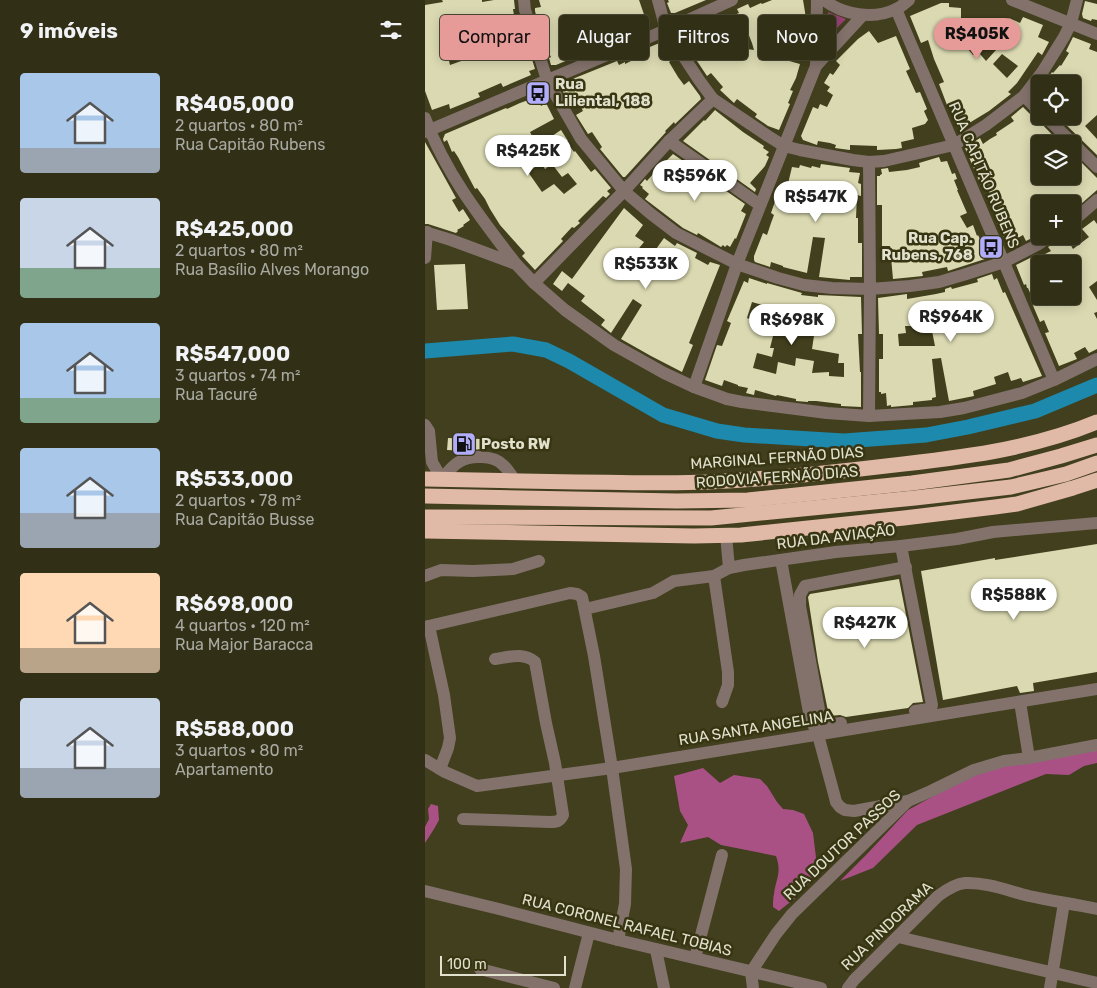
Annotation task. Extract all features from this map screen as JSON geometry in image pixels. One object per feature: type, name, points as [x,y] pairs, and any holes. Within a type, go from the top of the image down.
[{"type":"highway","name":"MARGINAL FERNÃO DIAS","points":[[425,479],[707,482],[838,472],[943,460],[1000,451],[1047,440],[1097,422]]},
{"type":"highway","name":"RODOVIA FERNÃO DIAS","points":[[425,496],[677,501],[748,500],[912,483],[1009,470],[1097,445]]},
{"type":"highway","points":[[425,517],[711,518],[1011,487],[1066,474],[1097,463]]},
{"type":"highway","points":[[425,531],[726,536],[995,507],[1024,502],[1097,480]]},
{"type":"street","points":[[524,0],[525,10],[547,80],[581,139],[624,191],[651,214],[676,233],[737,264],[804,285],[870,289],[939,282],[1004,262],[1037,245]]},
{"type":"street","points":[[657,0],[662,15]]},
{"type":"street","points":[[699,15],[732,0]]},
{"type":"street","points":[[816,66],[817,0]]},
{"type":"street","points":[[824,0],[842,10],[863,15],[896,9],[909,0]]},
{"type":"street","points":[[1012,0],[1097,34]]},
{"type":"street","points":[[686,60],[713,99],[784,146],[853,160],[869,162],[884,160],[954,145],[986,125],[1024,96],[1043,71],[1071,23],[1077,0]]},
{"type":"street","name":"RUA CAPITÃO RUBENS","points":[[896,9],[1054,380]]},
{"type":"street","points":[[694,387],[737,264],[816,66],[863,15]]},
{"type":"street","points":[[427,131],[659,33]]},
{"type":"street","points":[[1024,96],[1031,103]]},
{"type":"street","points":[[534,283],[624,191],[669,141],[713,99]]},
{"type":"street","points":[[425,118],[427,131],[468,201],[516,264],[534,283],[565,310],[614,345],[665,374],[727,399],[827,413],[869,416],[940,412],[964,408],[1021,393],[1054,380],[1097,359]]},
{"type":"street","points":[[1054,125],[1097,167]]},
{"type":"street","points":[[669,141],[760,206]]},
{"type":"street","points":[[869,162],[869,416]]},
{"type":"street","points":[[1081,214],[1097,200]]},
{"type":"street","points":[[425,258],[426,232],[516,264]]},
{"type":"street","points":[[425,425],[429,431],[432,462],[442,479],[460,461],[480,458],[491,459],[503,464],[515,480]]},
{"type":"street","name":"RUA DA AVIAÇÃO","points":[[584,606],[653,593],[674,581],[714,576],[729,568],[836,552],[957,539],[993,532],[1097,523]]},
{"type":"street","points":[[726,536],[729,568]]},
{"type":"street","points":[[901,546],[906,567],[932,706],[931,708],[827,725],[823,723],[800,606],[800,595],[805,586],[906,567]]},
{"type":"street","points":[[781,560],[810,718],[818,735],[836,802],[845,810],[854,811],[908,801]]},
{"type":"street","points":[[425,576],[441,570],[473,572],[513,570],[539,561]]},
{"type":"street","points":[[714,576],[728,672],[728,685],[721,702]]},
{"type":"street","points":[[440,769],[450,738],[444,695],[427,627],[570,593],[582,597],[612,768],[626,869],[625,904],[617,940]]},
{"type":"street","points":[[463,819],[541,822],[558,821],[563,815],[535,662],[530,657],[519,655],[495,659]]},
{"type":"street","name":"RUA SANTA ANGELINA","points":[[425,760],[477,786],[612,768],[1097,689]]},
{"type":"street","points":[[1020,702],[1029,758]]},
{"type":"street","name":"RUA DOUTOR PASSOS","points":[[751,972],[776,934],[792,914],[908,801],[974,770],[1004,761],[1097,745]]},
{"type":"street","points":[[695,958],[722,855]]},
{"type":"street","name":"RUA PINDORAMA","points":[[848,988],[938,896],[958,884],[985,885],[1064,903],[1097,908]]},
{"type":"street","name":"RUA CORONEL RAFAEL TOBIAS","points":[[425,891],[657,950],[821,988]]},
{"type":"street","points":[[1050,988],[1064,903]]},
{"type":"street","points":[[575,988],[589,933]]},
{"type":"street","points":[[898,937],[1097,983]]},
{"type":"street","points":[[657,950],[664,988]]},
{"type":"street","points":[[480,969],[554,988]]},
{"type":"street","points":[[751,972],[753,988]]},
{"type":"shaded area","points":[[836,15],[846,19],[836,29]]},
{"type":"shaded area","points":[[1097,748],[1097,763],[1084,766],[1069,775],[1046,774],[917,825],[873,868],[840,881],[908,810],[970,776],[1006,766]]},
{"type":"shaded area","points":[[703,768],[720,783],[734,775],[760,779],[783,809],[804,814],[813,833],[818,874],[794,899],[779,911],[773,907],[773,897],[779,871],[776,856],[721,845],[708,837],[680,843],[688,825],[680,811],[674,776]]},
{"type":"shaded area","points":[[431,804],[438,806],[439,820],[425,843],[425,827],[429,819],[428,809]]},
{"type":"building","points":[[442,0],[482,0],[482,2],[514,0],[514,15],[440,15],[440,60],[449,60],[450,65],[464,60],[532,60],[535,69],[529,71],[531,75],[503,87],[501,83],[478,93],[480,97],[450,109],[449,104],[432,110],[425,91],[425,5],[443,2]]},
{"type":"building","points":[[539,0],[639,0],[644,15],[559,15],[559,60],[568,60],[551,65],[549,58],[551,57],[549,53],[549,15],[536,15],[535,11],[535,8],[541,7]]},
{"type":"building","points":[[668,0],[706,0],[671,13],[667,3],[669,2]]},
{"type":"building","points":[[772,0],[803,0],[805,12],[805,15],[758,15],[758,60],[786,60],[800,64],[790,90],[793,91],[788,103],[790,104],[779,130],[768,126],[755,117],[757,114],[737,99],[734,103],[720,90],[723,87],[711,73],[707,76],[696,60],[748,60],[748,49],[754,50],[748,33],[748,15],[734,15],[739,13],[737,9],[748,4],[750,8]]},
{"type":"building","points":[[1085,1],[1097,4],[1097,20],[1092,19],[1091,21],[1083,18]]},
{"type":"building","points":[[941,3],[949,3],[949,7],[961,8],[961,24],[958,24],[958,37],[969,38],[968,49],[973,55],[980,54],[986,61],[996,50],[1003,33],[996,29],[999,19],[1007,23],[1009,18],[1020,23],[1023,17],[1043,25],[1038,37],[1049,42],[1042,55],[1038,52],[1017,83],[1008,92],[1011,94],[989,111],[961,128],[956,126],[954,121],[956,120],[949,104],[947,105],[939,84],[944,82],[928,40],[921,43],[910,16]],"holes":[[[1002,54],[1018,66],[1007,78],[993,64]]]},
{"type":"building","points":[[869,31],[878,43],[896,36],[910,69],[906,71],[916,93],[920,92],[927,109],[924,111],[928,120],[925,124],[912,128],[914,139],[901,142],[902,148],[896,149],[877,150],[877,146],[850,145],[850,150],[835,148],[836,145],[830,143],[818,141],[817,145],[803,140],[801,136],[813,107],[818,109],[820,104],[827,107],[833,95],[827,91],[830,87],[824,83],[830,73],[833,75],[840,65],[836,61]]},
{"type":"building","points":[[1073,37],[1091,44],[1089,49],[1097,52],[1097,115],[1085,126],[1097,139],[1097,155],[1081,139],[1081,135],[1076,135],[1066,125],[1081,125],[1081,75],[1050,75],[1061,66],[1069,53],[1066,51]]},
{"type":"building","points":[[659,43],[659,60],[672,60],[669,62],[684,85],[689,81],[701,99],[665,131],[623,177],[600,149],[602,147],[592,132],[588,134],[576,115],[583,111],[577,99],[569,102],[562,90],[565,82],[617,61],[619,65],[633,60],[649,60],[649,47]]},
{"type":"building","points":[[537,97],[541,106],[546,103],[554,119],[530,132],[537,146],[561,130],[568,141],[566,141],[591,172],[595,169],[611,188],[607,191],[610,194],[606,198],[603,196],[578,221],[580,223],[574,228],[572,227],[561,239],[563,241],[535,270],[522,256],[525,253],[500,225],[485,199],[477,188],[475,189],[458,157],[454,151],[452,152],[447,140],[444,142],[443,139],[445,134]],"holes":[[[541,163],[545,169],[552,164],[562,177],[568,173],[577,184],[564,194],[554,184],[542,192],[528,172]]]},
{"type":"building","points":[[1023,107],[1031,115],[1031,125],[1043,125],[1052,135],[1031,135],[1031,185],[1081,185],[1081,162],[1097,178],[1097,190],[1081,204],[1081,195],[1031,195],[1031,238],[1026,241],[1023,235],[1007,244],[996,220],[1000,218],[987,186],[981,185],[965,148],[980,138],[983,144],[997,135],[996,133],[1014,121],[1011,117]]},
{"type":"building","points":[[715,110],[764,146],[763,148],[769,152],[766,155],[769,157],[765,166],[750,183],[756,189],[755,192],[683,141]]},
{"type":"building","points":[[425,142],[456,198],[452,200],[459,212],[463,209],[470,220],[457,230],[456,233],[425,224]]},
{"type":"building","points":[[673,154],[745,204],[741,211],[746,214],[736,239],[730,247],[723,245],[721,247],[698,233],[697,235],[683,228],[645,199],[649,194],[640,185],[645,179],[647,181]]},
{"type":"building","points":[[939,157],[941,162],[947,161],[952,174],[955,173],[957,179],[954,180],[957,190],[967,213],[960,216],[967,228],[973,225],[977,236],[985,249],[987,248],[988,258],[948,271],[947,267],[922,272],[923,276],[893,279],[890,246],[882,246],[882,205],[877,205],[877,176],[882,174],[881,169],[888,168],[889,172],[907,170],[920,167],[919,163]]},
{"type":"building","points":[[821,164],[850,168],[849,172],[860,173],[858,183],[861,184],[861,196],[857,195],[856,218],[858,218],[858,243],[862,243],[862,277],[850,277],[850,280],[819,277],[825,238],[813,237],[807,273],[771,262],[770,267],[754,260],[763,233],[767,235],[774,215],[771,213],[779,190],[786,192],[792,167],[799,168],[800,165],[820,168]]},
{"type":"building","points":[[624,208],[643,225],[635,236],[644,242],[632,257],[644,266],[664,238],[675,246],[677,243],[697,253],[695,258],[708,265],[710,262],[720,265],[689,343],[693,345],[682,372],[621,339],[642,305],[633,299],[611,333],[601,325],[605,320],[581,301],[585,296],[568,283],[562,291],[553,284],[562,271],[572,279]]},
{"type":"building","points":[[1094,220],[1097,224],[1097,281],[1089,287],[1097,300],[1097,312],[1094,313],[1097,319],[1097,349],[1089,353],[1085,347],[1074,353],[1077,359],[1059,366],[1045,333],[1049,332],[1044,320],[1040,322],[1033,305],[1081,305],[1081,255],[1043,255],[1051,251],[1048,247],[1052,245],[1071,245],[1073,249],[1081,245],[1089,237],[1082,229]]},
{"type":"building","points":[[1031,258],[1031,295],[1026,284],[1024,285],[1016,265]]},
{"type":"building","points":[[465,264],[468,309],[437,310],[434,265]]},
{"type":"building","points":[[992,274],[994,280],[997,278],[1042,376],[1023,382],[1021,378],[1011,381],[1008,372],[994,377],[996,384],[973,391],[974,396],[949,401],[941,358],[932,359],[936,397],[932,398],[932,400],[913,402],[913,405],[887,406],[886,393],[881,394],[879,392],[879,359],[883,359],[883,334],[879,334],[878,298],[907,294],[907,299],[936,294],[945,292],[945,289],[951,287],[952,289],[978,282],[977,279]],"holes":[[[924,318],[926,332],[932,331],[935,346],[899,346],[898,334],[906,333],[905,326],[911,326],[910,320]]]},
{"type":"building","points":[[749,278],[802,293],[801,295],[861,297],[862,334],[858,334],[861,407],[841,406],[841,404],[816,401],[796,401],[796,399],[755,390],[754,395],[746,393],[748,388],[724,380],[722,386],[705,380],[717,345],[722,346],[731,323],[727,321],[744,281],[748,283]],"holes":[[[752,302],[766,306],[761,323],[747,318]],[[799,327],[815,329],[812,349],[839,354],[838,363],[844,363],[844,377],[829,376],[829,372],[812,373],[814,361],[796,358],[795,366],[778,362],[776,374],[753,368],[757,353],[772,357],[774,348],[770,348],[775,328],[798,332]]]},
{"type":"building","name":"Posto RW","points":[[448,438],[481,439],[481,449],[466,451],[447,450]]},
{"type":"building","points":[[1097,544],[1097,672],[1033,683],[1034,691],[1020,693],[1017,686],[943,700],[921,571],[995,558],[995,560]]},
{"type":"building","points":[[899,579],[923,702],[913,703],[908,708],[846,717],[840,715],[829,716],[808,597],[810,594]]},
{"type":"waterway","points":[[425,351],[513,344],[546,350],[569,361],[663,415],[717,431],[744,435],[844,441],[926,435],[968,427],[1035,411],[1097,385]]},
{"type":"place","name":"Rua Liliental, 188","points":[[538,93]]},
{"type":"place","name":"Rua Cap. Rubens, 768","points":[[991,247]]},
{"type":"place","name":"Posto RW","points":[[464,444]]}]
